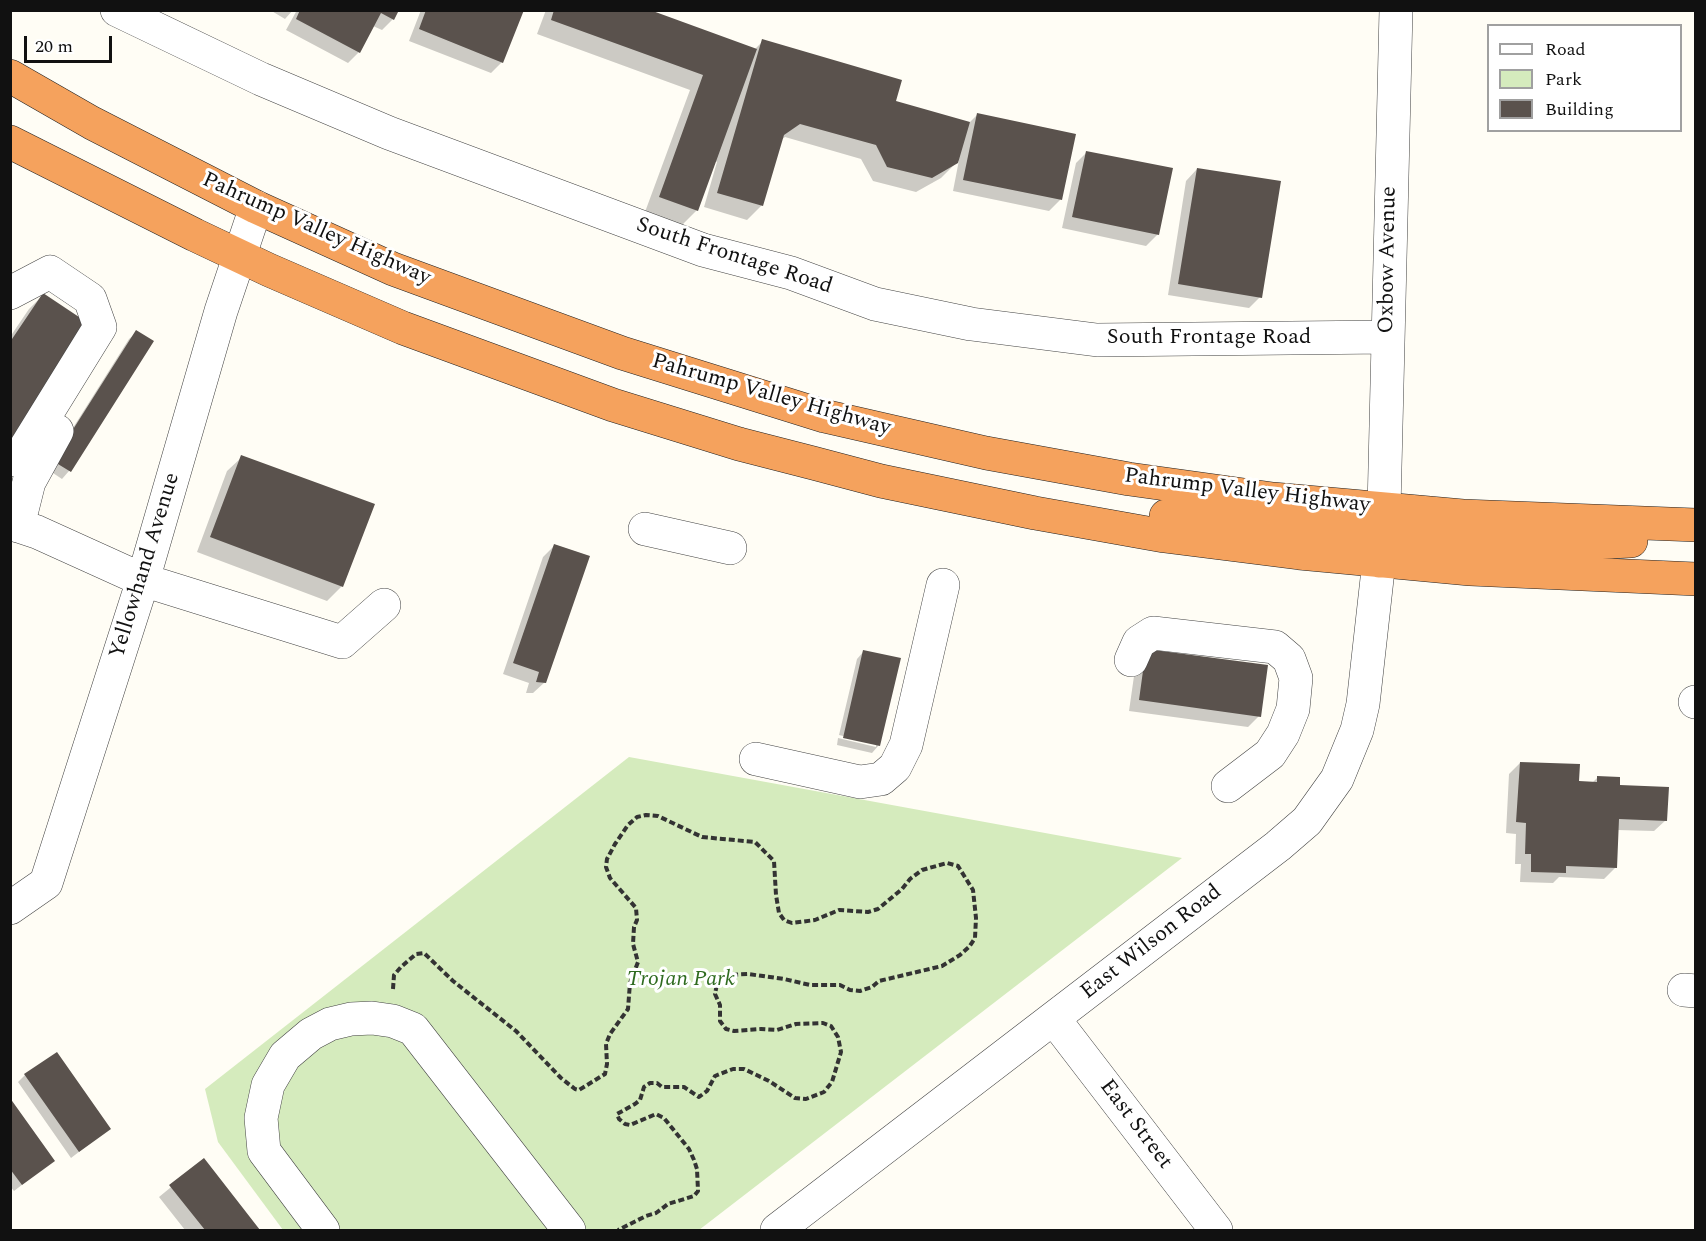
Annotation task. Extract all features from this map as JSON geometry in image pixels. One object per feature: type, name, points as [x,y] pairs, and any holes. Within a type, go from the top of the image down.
[{"type":"highway","name":"Pahrump Valley Highway","points":[[10,76],[92,123],[256,207],[393,269],[622,353],[824,416],[986,453],[1129,479],[1273,499],[1463,516],[1695,525]]},
{"type":"highway","points":[[10,142],[239,256],[403,328],[613,405],[739,444],[869,478],[1035,513],[1164,536],[1299,554],[1470,569],[1695,579]]},
{"type":"highway","points":[[1035,513],[1176,516],[1350,531],[1367,528],[1378,519],[1384,509]]},
{"type":"highway","points":[[1379,561],[1384,550],[1397,542],[1419,538],[1597,544],[1630,542],[1695,531]]},
{"type":"street","name":"South Frontage Road","points":[[117,10],[261,79],[389,133],[703,250],[791,273],[875,304],[971,324],[1097,340],[1388,337]]},
{"type":"street","name":"Oxbow Avenue","points":[[1384,509],[1396,10]]},
{"type":"street","name":"Yellowhand Avenue","points":[[10,908],[46,883],[143,580],[239,256],[256,207]]},
{"type":"street","points":[[10,292],[50,272],[90,299],[117,326],[29,482],[14,524],[143,580],[342,642],[384,605]]},
{"type":"street","points":[[10,460],[24,450],[100,327],[90,299]]},
{"type":"street","points":[[645,528],[730,548]]},
{"type":"street","name":"East Wilson Road","points":[[777,1230],[1054,1019],[1278,846],[1307,821],[1337,779],[1357,730],[1363,704],[1379,561]]},
{"type":"street","points":[[756,759],[860,782],[881,779],[895,767],[906,746],[943,585]]},
{"type":"street","points":[[1131,660],[1139,642],[1153,633],[1275,647],[1289,659],[1296,678],[1293,709],[1283,734],[1270,754],[1228,786]]},
{"type":"street","points":[[323,1230],[264,1151],[261,1118],[268,1085],[285,1056],[310,1034],[330,1024],[351,1019],[372,1018],[393,1021],[413,1029],[569,1230]]},
{"type":"street","name":"East Street","points":[[1054,1019],[1216,1230]]},
{"type":"path","points":[[416,954],[424,953],[453,981],[516,1031],[561,1078],[574,1089],[579,1090],[604,1074],[607,1064],[606,1044],[610,1034],[628,1009],[630,983],[638,962],[633,944],[634,927],[637,920],[636,908],[610,878],[606,867],[606,859],[615,843],[637,817],[658,816],[702,837],[755,842],[774,861],[779,913],[784,920],[792,923],[815,920],[839,910],[868,912],[878,909],[902,889],[916,873],[931,866],[953,864],[963,872],[973,890],[975,938],[960,955],[942,966],[879,981],[872,987],[860,991],[840,986],[810,985],[748,974],[728,975],[718,979],[715,994],[720,1005],[720,1022],[726,1029],[734,1031],[777,1030],[796,1024],[823,1023],[831,1026],[838,1037],[842,1052],[832,1082],[824,1092],[801,1100],[744,1069],[733,1069],[715,1077],[707,1091],[699,1097],[684,1087],[662,1087],[657,1083],[650,1083],[644,1087],[640,1100],[617,1114],[619,1119],[630,1125],[656,1114],[664,1118],[689,1149],[697,1169],[698,1191],[694,1196],[668,1204],[656,1213],[618,1230]]},
{"type":"green space","name":"Trojan Park","points":[[629,757],[1182,858],[699,1230],[283,1230],[218,1142],[205,1089]]},
{"type":"building","points":[[300,10],[399,10],[394,20],[381,13],[360,53],[296,19]]},
{"type":"building","points":[[426,10],[524,10],[503,63],[419,29]]},
{"type":"building","points":[[554,10],[650,10],[757,49],[698,211],[659,197],[703,75],[551,20]]},
{"type":"building","points":[[762,39],[902,80],[896,101],[970,122],[958,163],[932,178],[887,167],[876,145],[800,124],[784,135],[763,206],[717,193]]},
{"type":"building","points":[[977,113],[1076,134],[1062,200],[963,180]]},
{"type":"building","points":[[1086,151],[1173,168],[1159,235],[1072,217]]},
{"type":"building","points":[[1197,168],[1281,181],[1262,298],[1178,284]]},
{"type":"building","points":[[43,293],[94,327],[10,456],[10,342]]},
{"type":"building","points":[[136,330],[154,341],[71,472],[53,461]]},
{"type":"building","points":[[241,455],[375,504],[343,587],[210,537]]},
{"type":"building","points":[[554,544],[590,556],[546,683],[536,682],[539,672],[513,663]]},
{"type":"building","points":[[1146,649],[1268,665],[1261,717],[1139,700]]},
{"type":"building","points":[[863,650],[901,658],[880,746],[843,738]]},
{"type":"building","points":[[1520,762],[1580,764],[1579,781],[1597,782],[1597,776],[1620,777],[1620,785],[1669,787],[1667,821],[1619,819],[1617,868],[1566,866],[1566,873],[1531,872],[1531,854],[1525,854],[1526,823],[1516,822]]},
{"type":"building","points":[[57,1052],[111,1129],[79,1152],[24,1074]]},
{"type":"building","points":[[10,1098],[55,1161],[22,1185],[10,1169]]},
{"type":"building","points":[[204,1158],[260,1230],[205,1230],[169,1185]]}]
